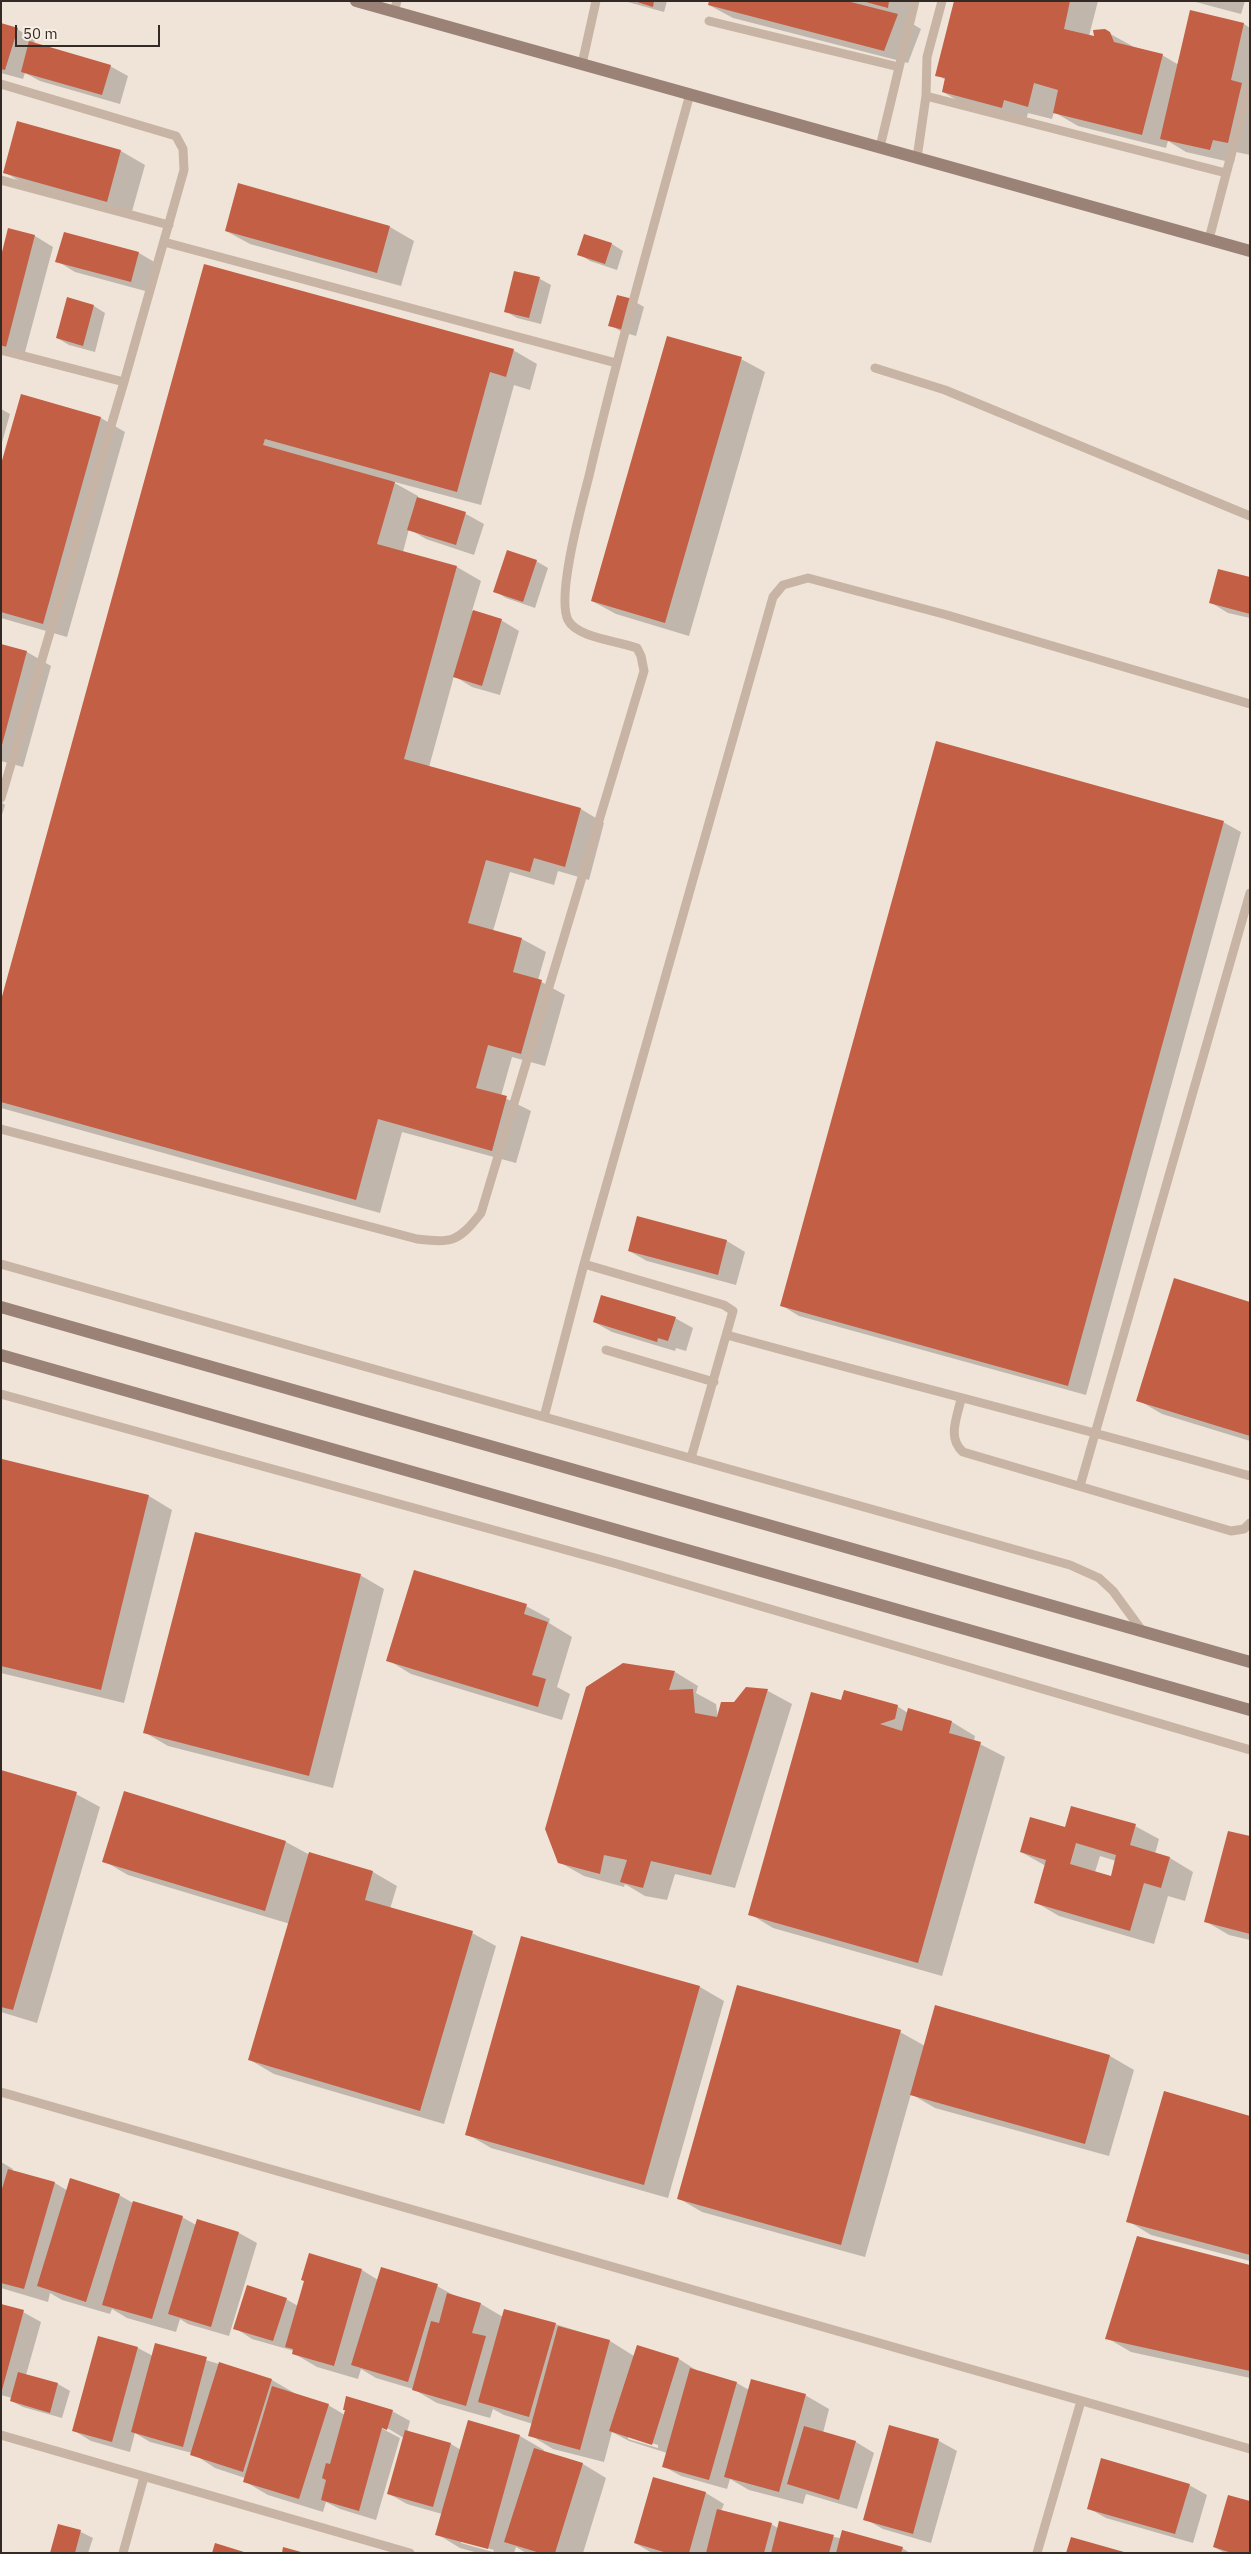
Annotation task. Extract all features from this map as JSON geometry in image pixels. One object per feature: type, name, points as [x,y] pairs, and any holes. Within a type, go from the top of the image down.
[{"type":"street","points":[[356,1],[395,7],[582,64],[1250,251]]},
{"type":"street","points":[[1,1307],[1250,1662]]},
{"type":"street","points":[[1,1355],[1250,1710]]},
{"type":"lane","points":[[582,64],[596,1]]},
{"type":"lane","points":[[880,148],[915,1]]},
{"type":"lane","points":[[917,158],[926,96],[927,57],[942,1]]},
{"type":"lane","points":[[709,21],[899,67]]},
{"type":"lane","points":[[1209,239],[1250,83]]},
{"type":"lane","points":[[1,84],[176,136],[183,149],[184,170],[124,382],[1,798]]},
{"type":"lane","points":[[1,1129],[416,1239],[445,1242],[465,1233],[481,1213],[644,671],[637,648],[584,633],[569,622],[564,611],[565,593],[577,526],[616,363],[690,94]]},
{"type":"lane","points":[[926,96],[1226,173]]},
{"type":"lane","points":[[1,180],[169,225]]},
{"type":"lane","points":[[164,242],[616,363]]},
{"type":"lane","points":[[1,350],[124,382]]},
{"type":"lane","points":[[875,368],[909,377],[954,394],[1250,516]]},
{"type":"lane","points":[[544,1417],[584,1264],[773,597],[783,585],[808,578],[947,615],[1250,704]]},
{"type":"lane","points":[[1080,1486],[1250,893]]},
{"type":"lane","points":[[1,1264],[1070,1565],[1099,1578],[1113,1591],[1143,1632]]},
{"type":"lane","points":[[584,1264],[724,1305],[733,1311],[691,1458]]},
{"type":"lane","points":[[727,1335],[961,1399],[1095,1432],[1250,1476]]},
{"type":"lane","points":[[606,1350],[714,1382]]},
{"type":"lane","points":[[1,1394],[617,1564],[1250,1750]]},
{"type":"lane","points":[[961,1399],[953,1436],[955,1445],[963,1452],[1231,1531],[1244,1529],[1250,1523]]},
{"type":"lane","points":[[1,2092],[1250,2449]]},
{"type":"lane","points":[[1037,2553],[1081,2401]]},
{"type":"lane","points":[[1,2435],[410,2553]]},
{"type":"lane","points":[[124,2553],[144,2477]]},
{"type":"building","points":[[634,1],[654,1],[653,7]]},
{"type":"building","points":[[709,1],[847,1],[898,14],[884,51],[708,5]]},
{"type":"building","points":[[862,1],[889,1],[888,8]]},
{"type":"building","points":[[954,1],[1070,1],[1064,29],[1094,36],[1093,30],[1105,29],[1110,32],[1114,42],[1163,54],[1142,135],[1053,113],[1058,90],[1034,83],[1028,107],[1004,100],[1002,108],[942,92],[945,78],[935,76]]},
{"type":"building","points":[[1190,10],[1244,23],[1231,80],[1242,83],[1228,143],[1213,140],[1210,150],[1160,139]]},
{"type":"building","points":[[1,23],[18,28],[5,70],[1,69]]},
{"type":"building","points":[[29,41],[111,65],[102,95],[21,72]]},
{"type":"building","points":[[17,121],[121,150],[107,202],[3,173]]},
{"type":"building","points":[[238,183],[390,226],[377,273],[225,231]]},
{"type":"building","points":[[8,228],[35,235],[6,347],[1,346],[1,256]]},
{"type":"building","points":[[64,232],[139,252],[131,282],[55,262]]},
{"type":"building","points":[[584,234],[612,243],[605,264],[577,255]]},
{"type":"building","points":[[204,264],[514,349],[506,377],[490,372],[457,492],[265,439],[263,445],[395,482],[377,544],[457,566],[404,759],[581,808],[565,867],[534,858],[530,872],[486,860],[468,923],[522,938],[513,972],[542,980],[521,1054],[488,1045],[476,1088],[507,1096],[492,1151],[378,1119],[356,1200],[1,1102],[1,1000]]},
{"type":"building","points":[[514,271],[540,277],[529,318],[504,312]]},
{"type":"building","points":[[617,295],[633,299],[624,330],[608,326]]},
{"type":"building","points":[[67,297],[94,305],[83,346],[56,338]]},
{"type":"building","points":[[667,336],[742,357],[665,623],[591,601]]},
{"type":"building","points":[[21,394],[101,417],[43,624],[1,612],[1,464]]},
{"type":"building","points":[[417,497],[466,512],[456,545],[407,530]]},
{"type":"building","points":[[507,550],[537,560],[523,602],[493,592]]},
{"type":"building","points":[[1218,569],[1250,577],[1250,614],[1209,603]]},
{"type":"building","points":[[473,610],[502,619],[482,686],[453,677]]},
{"type":"building","points":[[1,644],[27,651],[2,745],[1,745]]},
{"type":"building","points":[[936,741],[1224,821],[1068,1386],[780,1306]]},
{"type":"building","points":[[637,1216],[727,1240],[718,1275],[628,1251]]},
{"type":"building","points":[[1174,1278],[1250,1302],[1250,1436],[1136,1401]]},
{"type":"building","points":[[601,1295],[676,1317],[668,1341],[658,1338],[657,1342],[593,1322]]},
{"type":"building","points":[[2,1459],[149,1495],[101,1690],[1,1666]]},
{"type":"building","points":[[195,1532],[361,1574],[309,1776],[143,1733]]},
{"type":"building","points":[[414,1570],[527,1604],[524,1614],[548,1622],[532,1675],[546,1679],[538,1707],[386,1661]]},
{"type":"building","points":[[623,1663],[675,1671],[669,1690],[693,1689],[695,1713],[717,1717],[721,1702],[734,1702],[746,1687],[768,1689],[711,1875],[651,1861],[643,1888],[620,1882],[627,1860],[604,1855],[600,1874],[558,1863],[545,1829],[586,1687]]},
{"type":"building","points":[[844,1690],[898,1705],[895,1719],[880,1724],[902,1731],[908,1708],[952,1721],[949,1733],[981,1742],[918,1963],[748,1915],[811,1692],[841,1700]]},
{"type":"building","points":[[1,1770],[77,1792],[13,2010],[1,2007]]},
{"type":"building","points":[[124,1791],[286,1841],[265,1911],[102,1862]]},
{"type":"building","points":[[1071,1806],[1136,1824],[1130,1845],[1170,1857],[1161,1888],[1144,1883],[1130,1931],[1034,1903],[1046,1860],[1020,1852],[1030,1817],[1065,1827]],"holes":[[[1076,1843],[1116,1855],[1111,1876],[1070,1864]]]},
{"type":"building","points":[[1228,1831],[1250,1836],[1250,1934],[1204,1922]]},
{"type":"building","points":[[309,1852],[373,1871],[365,1900],[473,1931],[420,2111],[248,2060]]},
{"type":"building","points":[[521,1936],[700,1986],[644,2185],[465,2135]]},
{"type":"building","points":[[737,1985],[901,2030],[841,2245],[677,2199]]},
{"type":"building","points":[[935,2005],[1110,2055],[1085,2144],[910,2095]]},
{"type":"building","points":[[1164,2091],[1250,2116],[1250,2255],[1126,2222]]},
{"type":"building","points":[[8,2169],[55,2182],[24,2289],[1,2283],[1,2192]]},
{"type":"building","points":[[70,2178],[120,2194],[86,2302],[37,2286]]},
{"type":"building","points":[[133,2201],[183,2216],[152,2319],[102,2305]]},
{"type":"building","points":[[197,2219],[239,2232],[211,2327],[168,2314]]},
{"type":"building","points":[[1137,2236],[1250,2265],[1250,2371],[1105,2339]]},
{"type":"building","points":[[309,2253],[362,2269],[334,2366],[292,2354],[293,2349],[285,2347],[304,2281],[301,2280]]},
{"type":"building","points":[[381,2267],[438,2284],[408,2382],[351,2365]]},
{"type":"building","points":[[247,2285],[287,2298],[273,2341],[233,2329]]},
{"type":"building","points":[[447,2293],[481,2303],[472,2333],[486,2336],[466,2406],[412,2390],[431,2321],[439,2323]]},
{"type":"building","points":[[1,2304],[24,2310],[2,2390],[1,2390]]},
{"type":"building","points":[[504,2309],[556,2323],[529,2417],[478,2402]]},
{"type":"building","points":[[558,2326],[610,2340],[580,2450],[528,2436]]},
{"type":"building","points":[[98,2336],[138,2347],[112,2442],[72,2431]]},
{"type":"building","points":[[155,2343],[207,2357],[183,2447],[131,2432]]},
{"type":"building","points":[[637,2345],[679,2358],[652,2445],[609,2431]]},
{"type":"building","points":[[219,2362],[272,2379],[243,2472],[190,2455]]},
{"type":"building","points":[[690,2368],[737,2382],[709,2480],[662,2467]]},
{"type":"building","points":[[18,2372],[58,2383],[50,2413],[10,2401]]},
{"type":"building","points":[[751,2379],[806,2394],[779,2492],[724,2477]]},
{"type":"building","points":[[272,2386],[329,2404],[299,2499],[243,2482]]},
{"type":"building","points":[[346,2396],[393,2410],[387,2430],[382,2428],[359,2511],[321,2500],[326,2480],[322,2478],[326,2463],[330,2464],[345,2410],[343,2410]]},
{"type":"building","points":[[468,2420],[520,2435],[488,2549],[435,2535]]},
{"type":"building","points":[[889,2425],[939,2439],[913,2534],[863,2520]]},
{"type":"building","points":[[804,2426],[856,2441],[839,2500],[787,2484]]},
{"type":"building","points":[[405,2430],[451,2443],[433,2507],[387,2494]]},
{"type":"building","points":[[534,2448],[583,2463],[555,2553],[540,2553],[504,2542]]},
{"type":"building","points":[[1101,2458],[1190,2484],[1175,2534],[1087,2509]]},
{"type":"building","points":[[653,2477],[706,2492],[689,2553],[667,2553],[634,2543]]},
{"type":"building","points":[[1228,2495],[1250,2501],[1250,2553],[1232,2553],[1213,2547]]},
{"type":"building","points":[[717,2509],[772,2523],[764,2553],[706,2553]]},
{"type":"building","points":[[779,2521],[834,2535],[829,2553],[771,2553]]},
{"type":"building","points":[[58,2524],[81,2530],[75,2553],[50,2553]]},
{"type":"building","points":[[842,2530],[903,2547],[901,2553],[836,2553]]},
{"type":"building","points":[[1071,2537],[1124,2552],[1124,2553],[1066,2553]]},
{"type":"building","points":[[215,2543],[244,2552],[244,2553],[212,2553]]},
{"type":"building","points":[[283,2547],[301,2552],[301,2553],[282,2553]]}]
